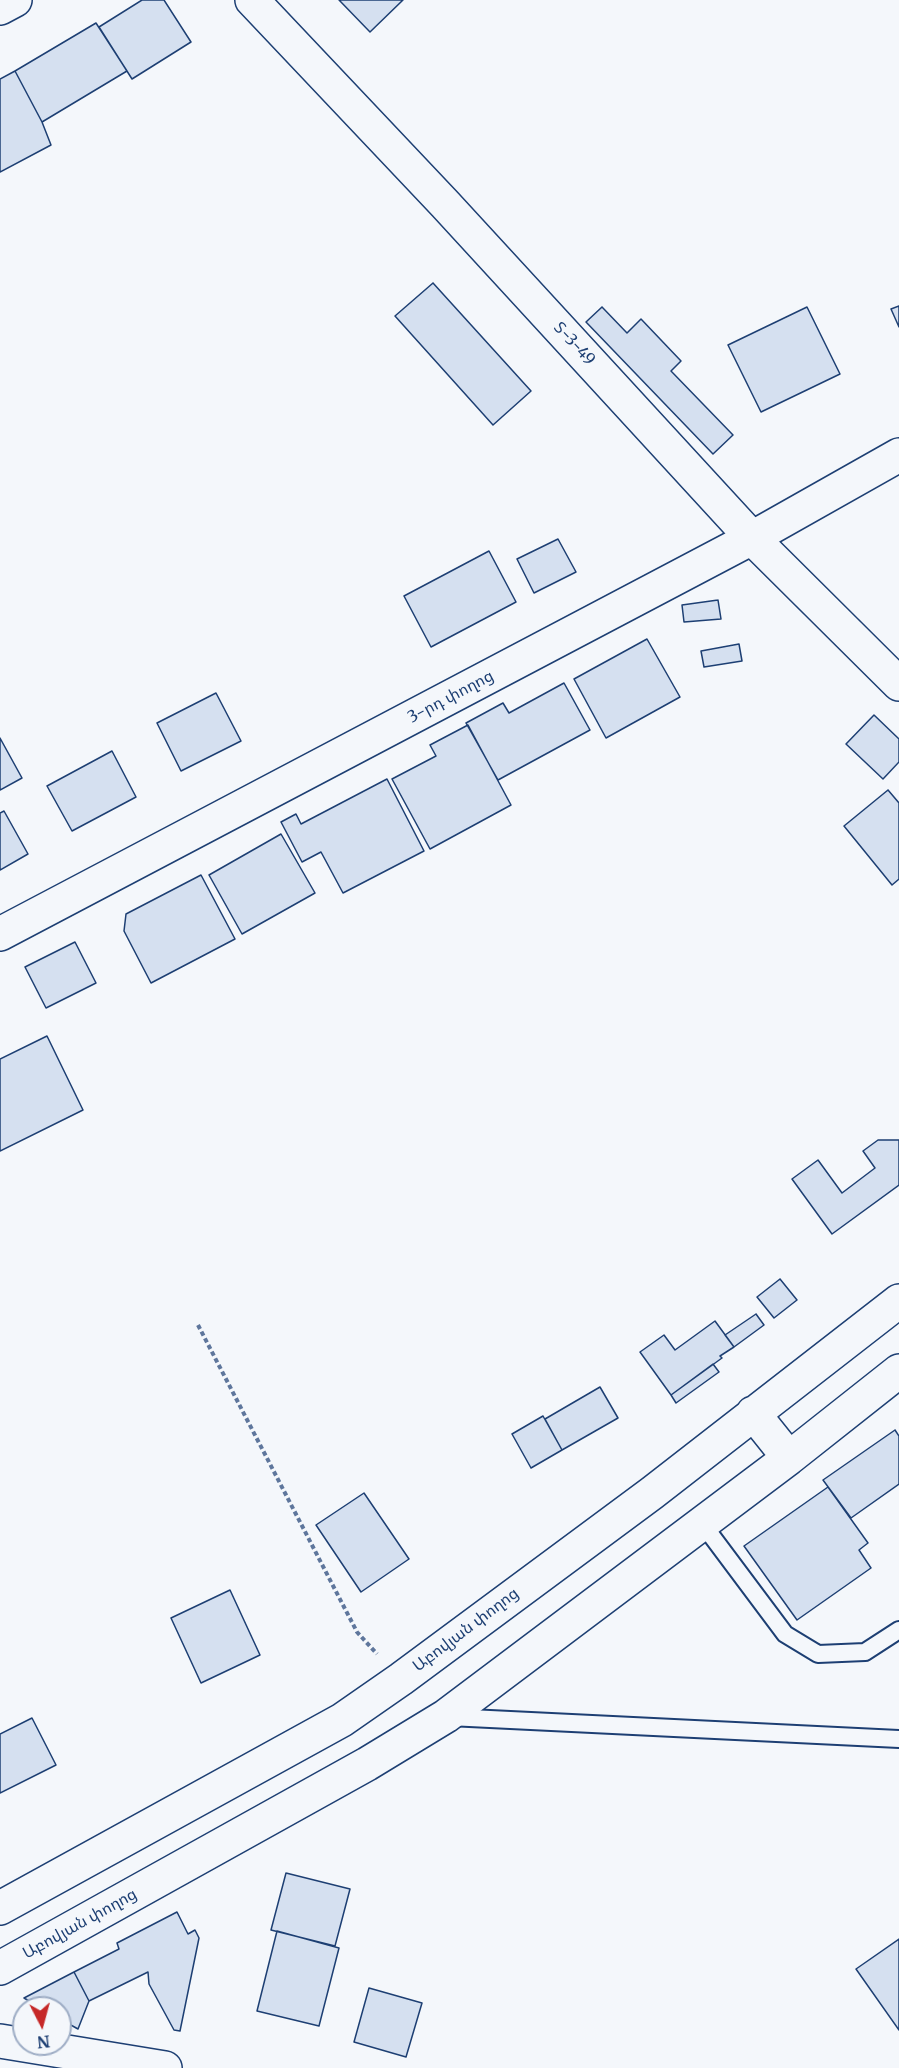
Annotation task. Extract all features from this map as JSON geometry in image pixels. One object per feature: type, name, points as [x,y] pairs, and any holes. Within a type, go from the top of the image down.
[{"type":"main road","points":[[0,8],[15,0]]},
{"type":"main road","name":"Տ-3-49","points":[[252,0],[445,204],[752,538],[899,684]]},
{"type":"main road","name":"3-րդ փողոց","points":[[0,934],[752,538],[899,455]]},
{"type":"main road","name":"Աբովյան փողոց","points":[[0,1908],[342,1720],[652,1493],[899,1301]]},
{"type":"main road","name":"Աբովյան փողոց","points":[[0,1968],[367,1764],[446,1716],[897,1376]]},
{"type":"main road","points":[[753,1413],[789,1458]]},
{"type":"main road","points":[[0,2041],[165,2068]]},
{"type":"lane","points":[[702,1523],[785,1634],[818,1654],[865,1652],[899,1630]]},
{"type":"lane","points":[[446,1716],[899,1739]]},
{"type":"path","points":[[198,1325],[357,1632],[400,1679]]},
{"type":"building","points":[[142,0],[164,0],[191,42],[132,79],[99,27]]},
{"type":"building","points":[[339,0],[403,0],[370,32]]},
{"type":"building","points":[[96,23],[127,71],[42,122],[15,71]]},
{"type":"building","points":[[15,71],[42,122],[51,145],[0,172],[0,79]]},
{"type":"building","points":[[433,283],[531,391],[493,425],[395,316]]},
{"type":"building","points":[[899,306],[899,327],[891,309]]},
{"type":"building","points":[[602,307],[627,333],[641,319],[681,361],[671,371],[733,435],[713,454],[586,322]]},
{"type":"building","points":[[807,307],[840,374],[761,412],[728,345]]},
{"type":"building","points":[[558,539],[576,572],[534,593],[517,559]]},
{"type":"building","points":[[489,551],[516,602],[431,647],[404,596]]},
{"type":"building","points":[[718,600],[721,619],[684,622],[682,605]]},
{"type":"building","points":[[647,639],[680,697],[606,738],[574,679]]},
{"type":"building","points":[[739,644],[742,661],[704,667],[701,651]]},
{"type":"building","points":[[564,683],[590,730],[498,780],[466,723],[503,703],[509,713]]},
{"type":"building","points":[[216,693],[241,741],[181,771],[157,723]]},
{"type":"building","points":[[874,715],[899,739],[899,762],[883,779],[846,744]]},
{"type":"building","points":[[468,725],[511,805],[430,849],[392,779],[436,756],[430,745]]},
{"type":"building","points":[[0,738],[22,778],[0,790]]},
{"type":"building","points":[[112,751],[136,797],[72,831],[47,786]]},
{"type":"building","points":[[387,779],[424,851],[343,893],[321,852],[302,862],[281,822],[296,814],[301,824]]},
{"type":"building","points":[[888,790],[899,803],[899,879],[892,885],[844,826]]},
{"type":"building","points":[[4,811],[28,854],[0,870],[0,813]]},
{"type":"building","points":[[281,834],[315,893],[242,934],[209,875]]},
{"type":"building","points":[[201,875],[235,939],[151,983],[124,931],[126,914]]},
{"type":"building","points":[[75,942],[96,983],[46,1008],[25,967]]},
{"type":"building","points":[[47,1036],[83,1110],[0,1151],[0,1059]]},
{"type":"building","points":[[878,1140],[899,1140],[899,1185],[832,1234],[792,1179],[818,1160],[842,1193],[875,1168],[863,1151]]},
{"type":"building","points":[[780,1279],[797,1300],[774,1318],[757,1297]]},
{"type":"building","points":[[756,1314],[764,1325],[734,1347],[725,1335]]},
{"type":"building","points":[[715,1321],[734,1347],[671,1395],[640,1352],[664,1335],[675,1350]]},
{"type":"building","points":[[713,1364],[719,1372],[676,1403],[671,1395]]},
{"type":"building","points":[[600,1387],[618,1418],[562,1450],[545,1419]]},
{"type":"building","points":[[543,1416],[562,1450],[531,1468],[512,1434]]},
{"type":"building","points":[[895,1430],[899,1436],[899,1484],[851,1518],[823,1480]]},
{"type":"building","points":[[828,1487],[868,1543],[859,1550],[871,1568],[797,1620],[744,1546]]},
{"type":"building","points":[[364,1493],[409,1559],[361,1592],[316,1525]]},
{"type":"building","points":[[230,1590],[260,1655],[201,1683],[171,1618]]},
{"type":"building","points":[[32,1718],[56,1765],[0,1793],[0,1734]]},
{"type":"building","points":[[286,1873],[350,1889],[335,1946],[271,1930]]},
{"type":"building","points":[[177,1912],[188,1934],[195,1930],[199,1938],[180,2031],[174,2030],[149,1984],[148,1972],[89,2001],[74,1972],[119,1949],[117,1943]]},
{"type":"building","points":[[277,1931],[339,1948],[319,2026],[257,2011]]},
{"type":"building","points":[[899,1939],[899,2030],[856,1969]]},
{"type":"building","points":[[74,1972],[89,2001],[78,2029],[72,2026],[72,1996],[28,1996]]},
{"type":"building","points":[[369,1988],[422,2003],[406,2057],[354,2042]]}]
